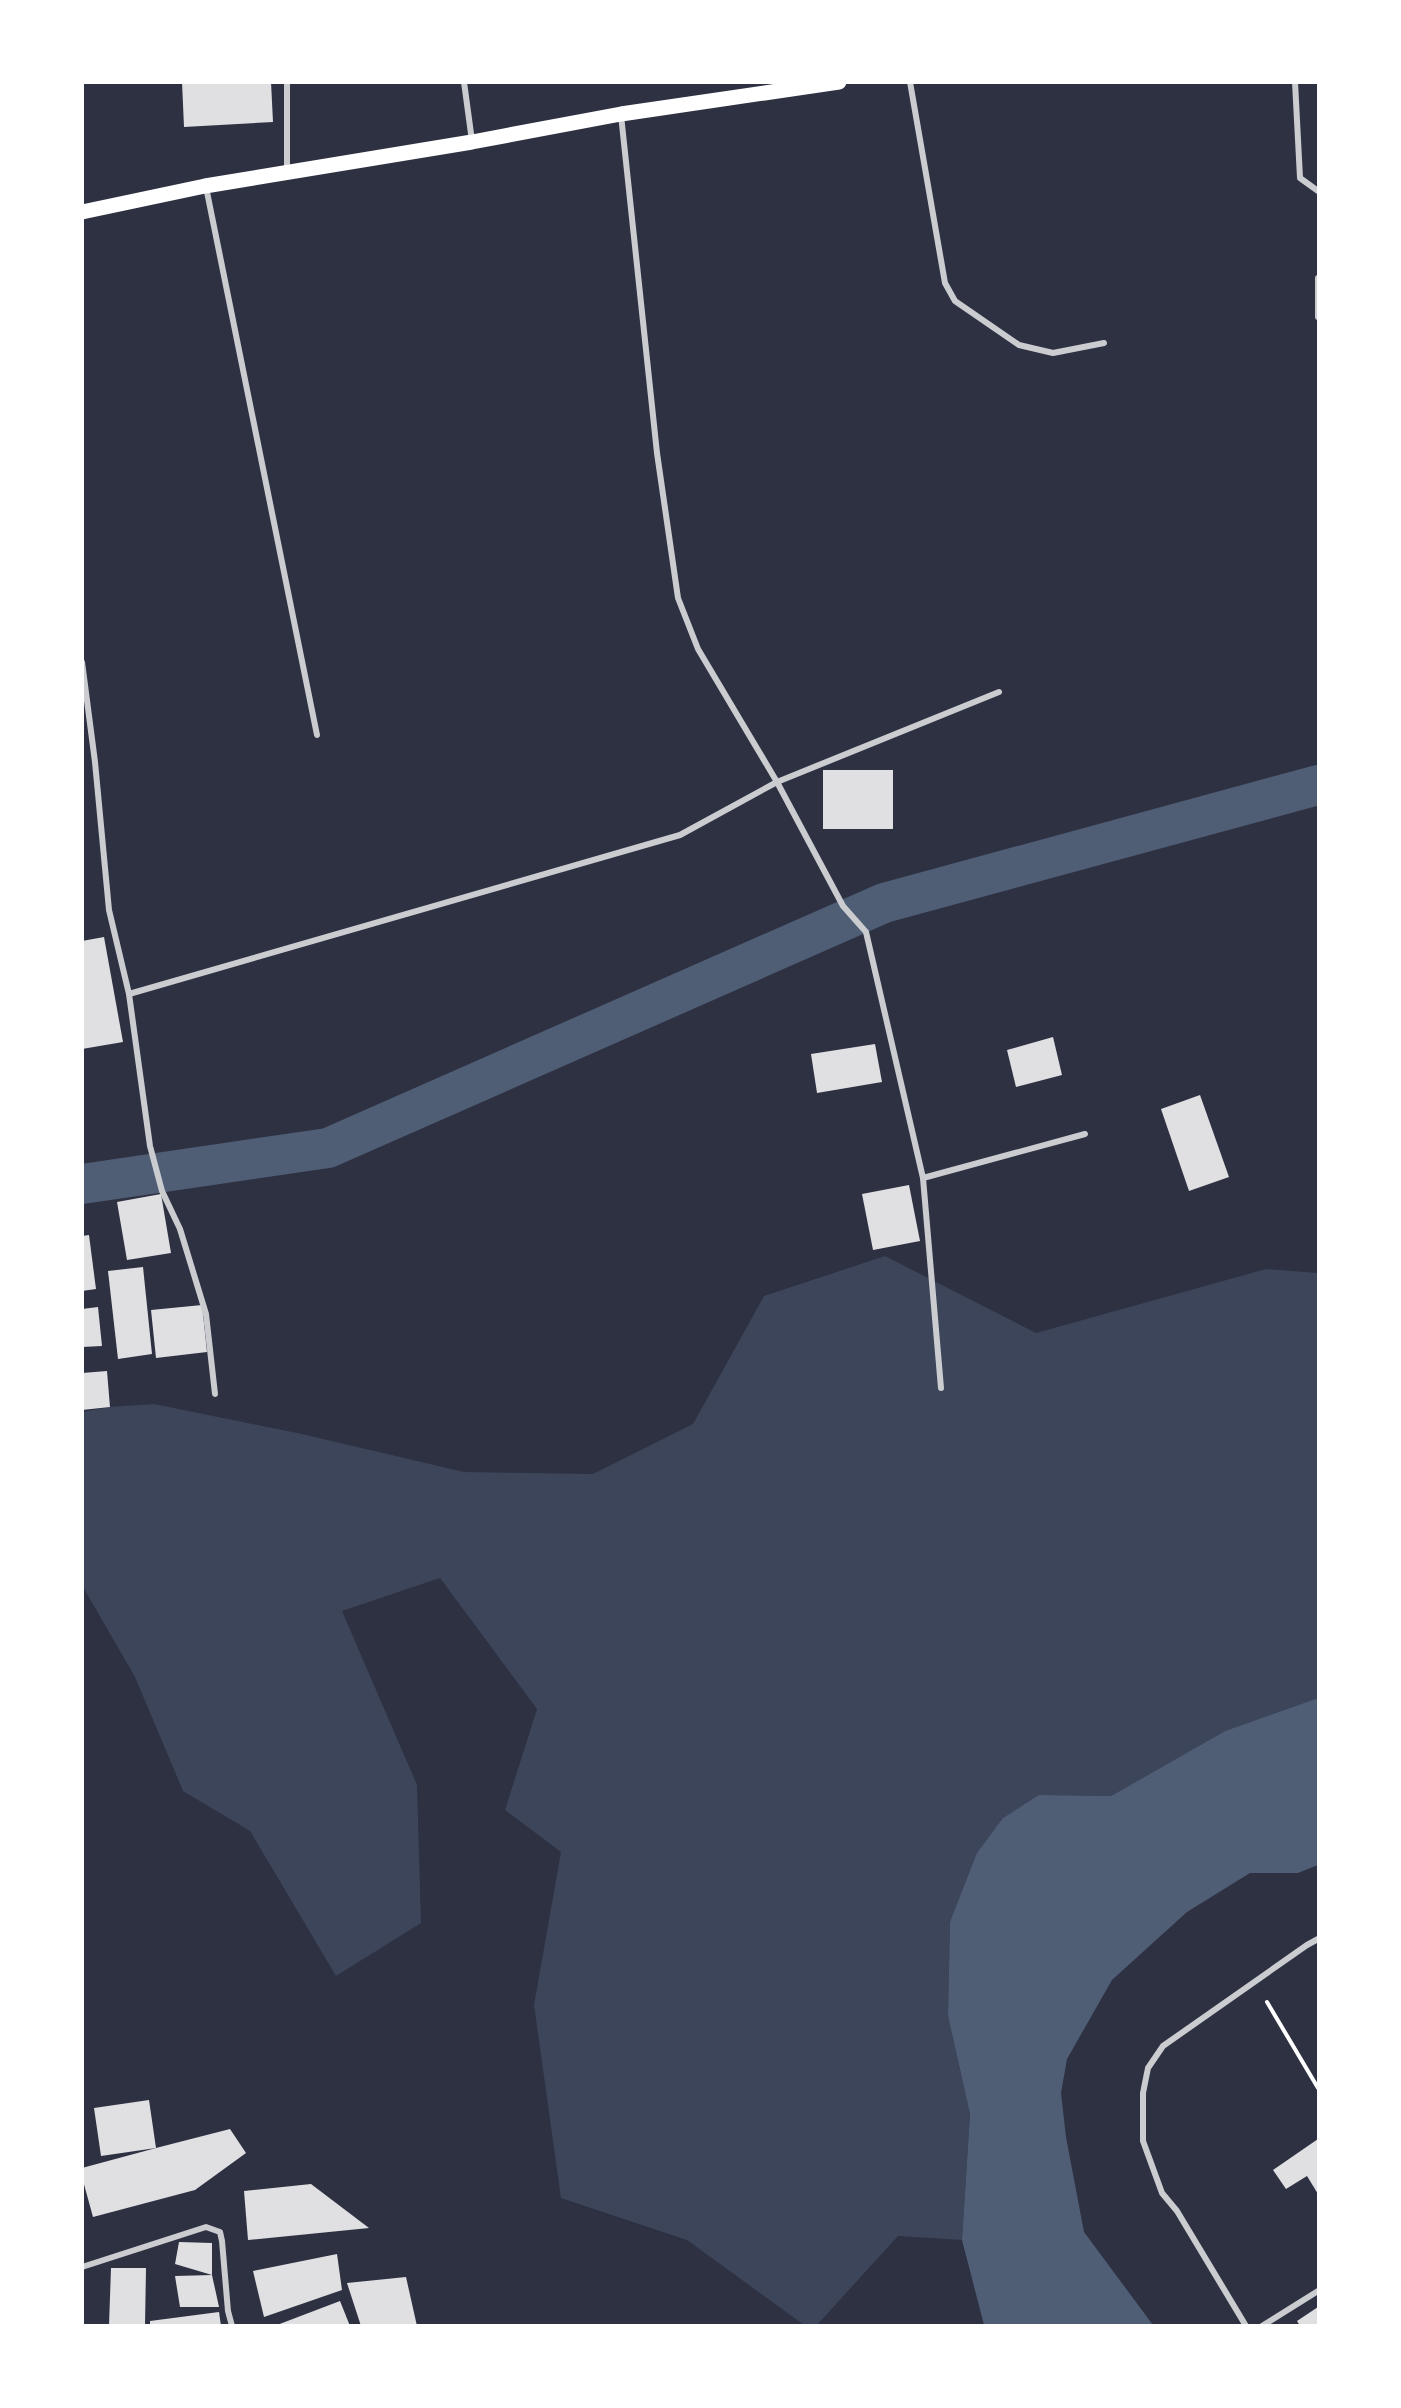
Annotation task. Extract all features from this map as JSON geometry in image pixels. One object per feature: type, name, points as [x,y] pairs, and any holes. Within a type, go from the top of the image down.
[{"type":"main road","points":[[82,212],[206,186],[472,142],[621,114],[839,82]]},
{"type":"street","points":[[287,82],[288,172]]},
{"type":"street","points":[[464,82],[472,142]]},
{"type":"street","points":[[910,82],[945,284],[955,301],[1019,345],[1053,353],[1104,343]]},
{"type":"street","points":[[1295,82],[1300,178],[1318,191]]},
{"type":"street","points":[[621,114],[657,453],[678,598],[698,649],[777,782],[843,906],[866,932],[923,1178],[941,1388]]},
{"type":"street","points":[[206,186],[317,735]]},
{"type":"street","points":[[1318,278],[1318,317]]},
{"type":"street","points":[[82,662],[95,762],[109,910],[129,994],[150,1146],[162,1191],[180,1229],[206,1314],[215,1394]]},
{"type":"street","points":[[129,994],[680,836],[777,782],[999,692]]},
{"type":"street","points":[[923,1178],[1085,1134]]},
{"type":"street","points":[[1246,2325],[1177,2211],[1162,2193],[1143,2141],[1143,2093],[1148,2068],[1163,2046],[1318,1938]]},
{"type":"street","points":[[82,2267],[206,2227],[214,2229],[220,2232],[222,2241],[228,2311],[232,2325]]},
{"type":"street","points":[[1262,2325],[1318,2291]]},
{"type":"path","points":[[1255,1980],[1318,2088]]},
{"type":"shaded area","points":[[885,1256],[1036,1333],[1266,1269],[1318,1273],[1318,1698],[1225,1731],[1111,1796],[1039,1795],[950,1922],[948,2016],[970,2114],[962,2240],[898,2236],[817,2325],[804,2325],[687,2240],[561,2198],[534,2005],[561,1852],[505,1810],[537,1709],[440,1578],[342,1611],[417,1785],[421,1923],[336,1976],[250,1831],[183,1791],[135,1677],[83,1587],[82,1412],[110,1407],[154,1404],[302,1434],[464,1472],[593,1474],[693,1424],[764,1296]]},
{"type":"shaded area","points":[[1318,1698],[1318,1865],[1298,1873],[1250,1873],[1187,1912],[1112,1980],[1067,2059],[1061,2093],[1066,2137],[1084,2232],[1153,2325],[984,2325],[962,2240],[970,2114],[948,2016],[950,1922],[977,1853],[1003,1818],[1039,1795],[1111,1796],[1225,1731]]},
{"type":"building","points":[[182,82],[271,82],[273,122],[184,127]]},
{"type":"building","points":[[823,770],[893,770],[893,829],[823,829]]},
{"type":"building","points":[[104,937],[123,1042],[82,1049],[82,941]]},
{"type":"building","points":[[1053,1037],[1062,1075],[1016,1087],[1007,1050]]},
{"type":"building","points":[[875,1044],[882,1082],[817,1093],[811,1054]]},
{"type":"building","points":[[1200,1095],[1229,1177],[1189,1191],[1161,1109]]},
{"type":"building","points":[[909,1185],[920,1241],[873,1250],[862,1194]]},
{"type":"building","points":[[161,1194],[171,1253],[127,1260],[117,1202]]},
{"type":"building","points":[[89,1235],[96,1289],[82,1291],[82,1236]]},
{"type":"building","points":[[143,1267],[152,1354],[118,1359],[108,1271]]},
{"type":"building","points":[[202,1305],[207,1352],[156,1358],[151,1310]]},
{"type":"building","points":[[98,1307],[102,1346],[82,1347],[82,1309]]},
{"type":"building","points":[[107,1371],[110,1407],[82,1410],[82,1373]]},
{"type":"building","points":[[149,2100],[156,2148],[101,2156],[94,2108]]},
{"type":"building","points":[[230,2129],[246,2153],[195,2190],[93,2217],[82,2177],[82,2168]]},
{"type":"building","points":[[1318,2139],[1318,2194],[1307,2176],[1286,2189],[1273,2170]]},
{"type":"building","points":[[311,2184],[369,2228],[248,2240],[244,2191]]},
{"type":"building","points":[[179,2242],[212,2243],[212,2275],[175,2264]]},
{"type":"building","points":[[337,2254],[342,2290],[264,2317],[253,2271]]},
{"type":"building","points":[[111,2268],[146,2268],[145,2326],[109,2326]]},
{"type":"building","points":[[212,2275],[219,2307],[180,2307],[175,2276]]},
{"type":"building","points":[[406,2277],[417,2326],[361,2326],[347,2283]]},
{"type":"building","points":[[340,2301],[350,2326],[277,2326],[277,2325]]},
{"type":"building","points":[[1318,2307],[1318,2326],[1300,2326],[1297,2321]]},
{"type":"building","points":[[219,2312],[221,2326],[150,2326],[150,2321]]},
{"type":"waterway","points":[[82,1184],[328,1148],[884,903],[1318,785]]}]
